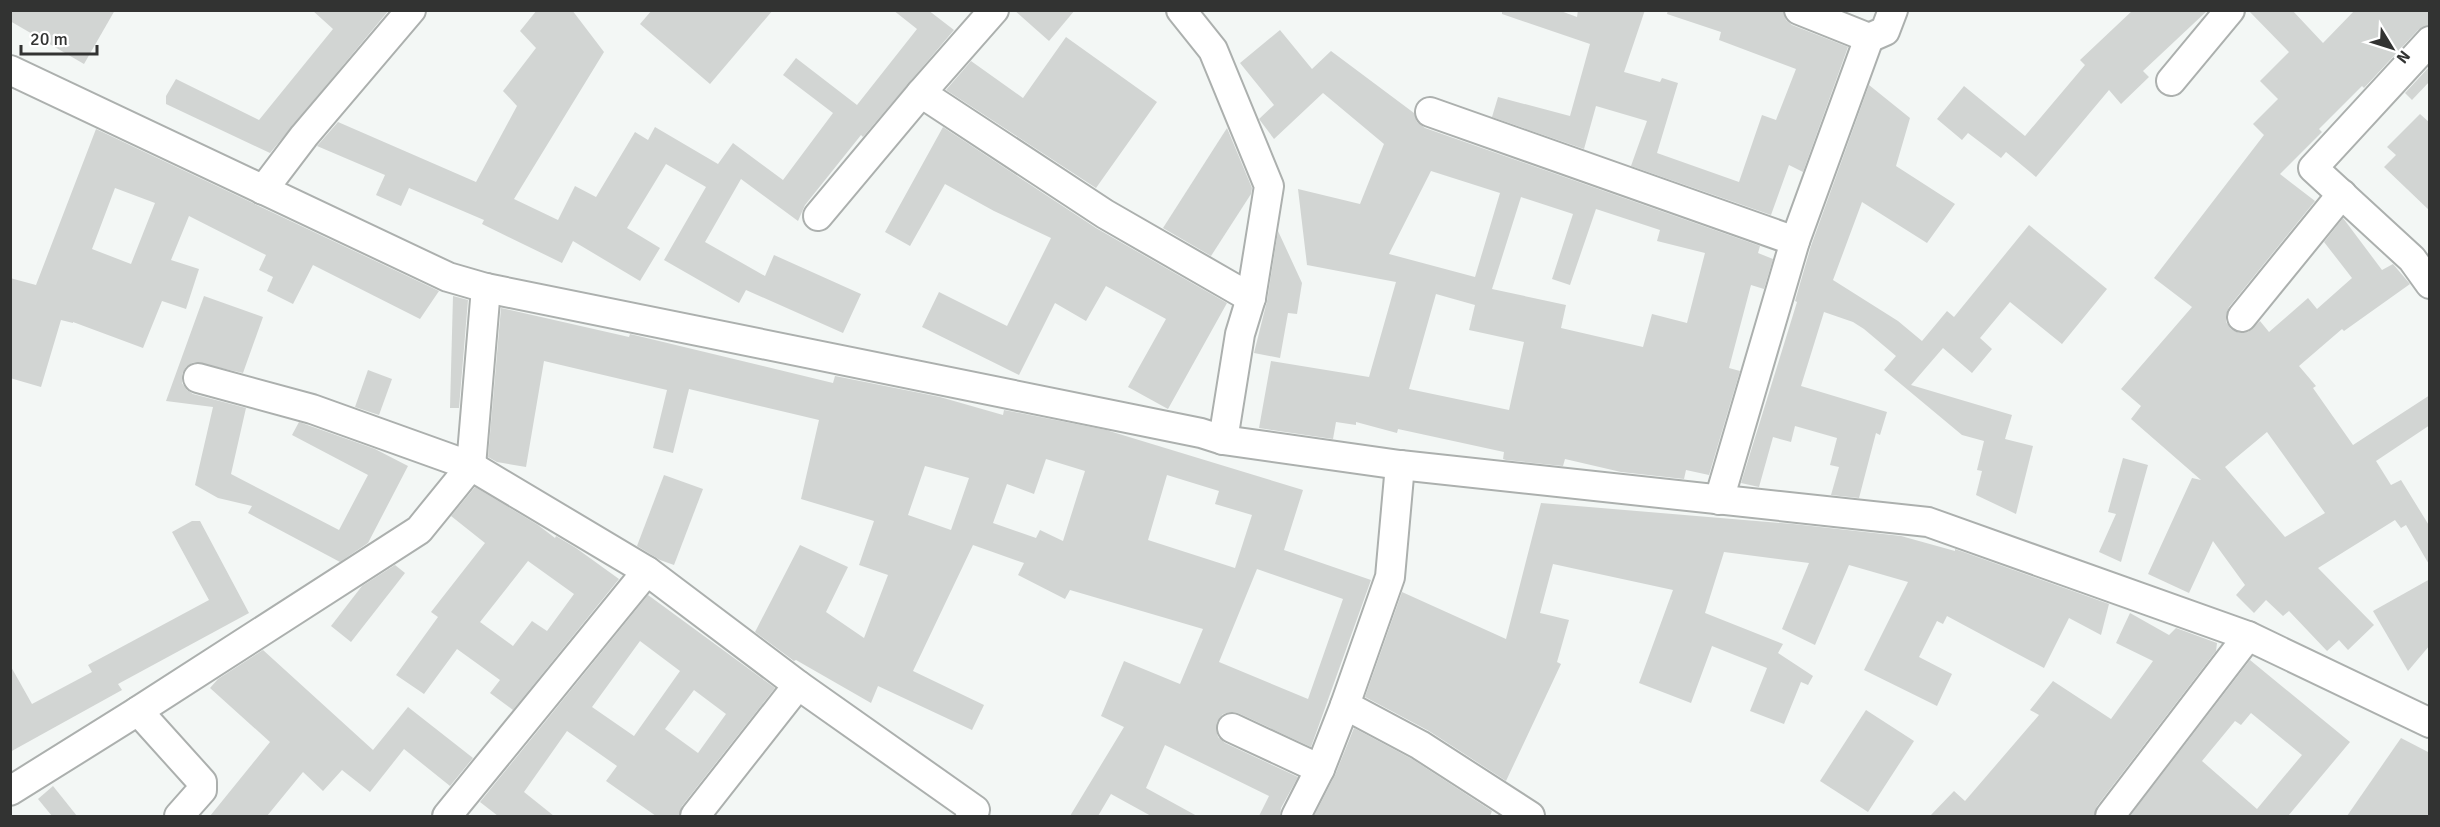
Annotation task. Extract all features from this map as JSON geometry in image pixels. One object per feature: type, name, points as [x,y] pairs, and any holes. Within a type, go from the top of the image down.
[{"type":"street","points":[[263,190],[304,136],[411,10]]},
{"type":"street","points":[[818,216],[994,10]]},
{"type":"street","points":[[1181,10],[1213,50],[1248,130],[1269,186],[1251,297],[1240,334],[1223,440]]},
{"type":"street","points":[[1799,10],[1869,38],[1885,31],[1893,10]]},
{"type":"street","points":[[2171,81],[2230,10]]},
{"type":"street","points":[[1719,500],[1795,241],[1869,38]]},
{"type":"street","points":[[2430,41],[2313,168],[2412,259],[2430,284]]},
{"type":"street","points":[[10,70],[448,277],[486,288],[1201,433],[1223,440],[1400,465],[1928,522],[2248,636],[2430,723]]},
{"type":"street","points":[[921,93],[1105,213],[1251,297]]},
{"type":"street","points":[[1430,112],[1795,241]]},
{"type":"street","points":[[2242,317],[2342,194]]},
{"type":"street","points":[[10,791],[419,530],[471,466],[486,288]]},
{"type":"street","points":[[198,378],[312,409],[471,466],[647,571],[798,685],[975,810],[970,816]]},
{"type":"street","points":[[1296,816],[1320,769],[1390,577],[1400,465]]},
{"type":"street","points":[[447,816],[647,571]]},
{"type":"street","points":[[2110,816],[2248,636]]},
{"type":"street","points":[[695,816],[798,685]]},
{"type":"street","points":[[1345,705],[1420,745],[1530,816]]},
{"type":"street","points":[[138,711],[202,782],[202,790],[185,814]]},
{"type":"street","points":[[1232,728],[1320,769]]},
{"type":"building","points":[[10,10],[115,10],[84,64],[10,21]]},
{"type":"building","points":[[312,10],[389,10],[270,153],[166,104],[166,96],[176,79],[259,120],[333,29]]},
{"type":"building","points":[[537,10],[572,10],[604,52],[514,199],[558,220],[575,186],[596,197],[635,132],[648,140],[655,127],[718,164],[733,143],[783,180],[833,113],[783,75],[796,58],[857,105],[917,29],[893,10],[928,10],[954,30],[863,137],[861,135],[805,205],[798,221],[741,179],[705,242],[765,276],[774,255],[861,294],[843,333],[746,290],[739,303],[664,260],[706,187],[666,164],[627,228],[660,248],[640,281],[573,241],[562,263],[482,224],[484,220],[409,188],[401,206],[376,195],[385,175],[317,146],[338,122],[476,182],[517,106],[503,91],[536,48],[520,31]]},
{"type":"building","points":[[652,10],[773,10],[710,84],[640,24]]},
{"type":"building","points":[[1014,10],[1075,10],[1049,41]]},
{"type":"building","points":[[1502,10],[1558,10],[1577,17],[1578,10],[1645,10],[1624,72],[1660,82],[1662,78],[1678,83],[1657,153],[1739,182],[1762,115],[1776,120],[1796,69],[1719,40],[1721,32],[1667,14],[1668,10],[1783,10],[1786,20],[1792,25],[1848,47],[1803,172],[1789,165],[1771,215],[1631,166],[1647,121],[1596,106],[1584,149],[1492,117],[1498,97],[1570,116],[1590,44],[1502,14]]},
{"type":"building","points":[[2133,10],[2208,10],[2143,71],[2149,77],[2121,104],[2109,90],[2036,177],[2006,152],[2001,158],[1968,133],[1962,140],[1937,119],[1964,86],[2025,136],[2085,65],[2080,60]]},
{"type":"building","points":[[2248,10],[2292,10],[2323,43],[2355,10],[2430,10],[2430,25],[2418,30],[2364,88],[2362,86],[2319,129],[2322,132],[2280,174],[2315,201],[2229,307],[2226,315],[2226,322],[2231,329],[2239,333],[2248,332],[2260,321],[2269,332],[2308,298],[2317,309],[2352,278],[2324,242],[2343,218],[2382,270],[2393,264],[2410,284],[2344,331],[2342,329],[2299,366],[2316,386],[2313,388],[2353,445],[2430,395],[2430,425],[2376,461],[2391,485],[2401,480],[2430,527],[2430,566],[2406,525],[2401,528],[2395,520],[2318,568],[2374,625],[2348,650],[2339,640],[2327,651],[2289,611],[2283,616],[2266,600],[2254,613],[2236,595],[2245,585],[2213,541],[2189,593],[2148,574],[2192,478],[2201,480],[2131,419],[2141,406],[2121,389],[2192,307],[2154,278],[2264,135],[2253,124],[2278,99],[2260,81],[2289,52]],"holes":[[[2267,432],[2325,513],[2285,537],[2225,467]]]},
{"type":"building","points":[[1280,30],[1312,69],[1331,51],[1414,113],[1417,122],[1425,128],[1760,246],[1758,253],[1773,259],[1764,289],[1751,285],[1729,368],[1740,371],[1709,475],[1686,470],[1684,479],[1621,472],[1565,459],[1563,466],[1506,460],[1503,459],[1504,452],[1398,429],[1397,433],[1356,422],[1356,425],[1336,422],[1333,439],[1259,428],[1271,361],[1369,377],[1396,282],[1307,265],[1298,189],[1360,204],[1384,144],[1323,93],[1274,139],[1259,119],[1274,105],[1240,63]],"holes":[[[1431,171],[1500,193],[1475,277],[1389,254]],[[1521,197],[1573,214],[1552,279],[1570,285],[1596,209],[1660,230],[1657,241],[1705,253],[1687,323],[1652,314],[1643,347],[1561,328],[1566,305],[1492,289]],[[1436,294],[1475,305],[1469,330],[1524,342],[1509,410],[1409,389]]]},
{"type":"building","points":[[1066,37],[1157,102],[1096,188],[946,90],[971,61],[1023,98]]},
{"type":"building","points":[[2430,66],[2430,81],[2412,100],[2405,93]]},
{"type":"building","points":[[1869,85],[1910,118],[1896,166],[1955,204],[1927,243],[1862,202],[1833,280],[1898,321],[1922,341],[1947,311],[1954,317],[2029,225],[2107,289],[2062,344],[2010,302],[1980,338],[1992,349],[1972,373],[1943,348],[1911,385],[2012,415],[2005,439],[2033,446],[2016,514],[1976,495],[1982,471],[1977,470],[1984,441],[1962,435],[1884,370],[1896,356],[1864,329],[1853,322],[1824,312],[1801,386],[1887,412],[1880,435],[1876,433],[1859,498],[1831,495],[1839,467],[1830,465],[1837,438],[1795,426],[1791,442],[1773,437],[1759,487],[1741,483],[1797,302],[1795,301],[1811,246]]},
{"type":"building","points":[[2420,114],[2430,123],[2430,211],[2384,167],[2396,155],[2387,147]]},
{"type":"building","points":[[943,127],[1096,228],[1227,303],[1168,409],[1128,387],[1166,319],[1106,286],[1086,321],[1055,303],[1019,375],[922,327],[939,292],[1007,326],[1051,238],[994,211],[945,184],[910,246],[885,232]]},
{"type":"building","points":[[1227,128],[1252,188],[1251,194],[1211,256],[1163,228]]},
{"type":"building","points":[[96,129],[439,291],[420,319],[313,265],[293,304],[267,291],[273,277],[259,270],[266,255],[189,216],[171,260],[199,269],[186,309],[162,301],[143,348],[73,322],[61,320],[41,387],[10,378],[10,278],[36,285]],"holes":[[[115,188],[155,203],[131,264],[92,249]]]},
{"type":"building","points":[[1278,231],[1302,283],[1297,314],[1288,313],[1280,358],[1254,353],[1267,301]]},
{"type":"building","points":[[204,296],[263,317],[243,373],[194,362],[186,367],[182,374],[182,383],[193,394],[246,408],[231,474],[339,530],[368,475],[292,435],[299,422],[375,449],[408,466],[368,543],[340,562],[248,513],[252,506],[218,498],[195,485],[213,407],[166,401]]},
{"type":"building","points":[[453,296],[468,300],[459,408],[450,408]]},
{"type":"building","points":[[501,308],[629,337],[630,334],[833,383],[835,376],[940,397],[1003,415],[1004,410],[1106,430],[1303,490],[1284,550],[1371,580],[1311,747],[1238,713],[1223,714],[1217,722],[1218,737],[1225,743],[1298,777],[1281,808],[1280,816],[1259,816],[1269,796],[1165,745],[1146,788],[1197,816],[1151,816],[1111,794],[1098,816],[1070,816],[1124,727],[1101,716],[1124,661],[1180,684],[1203,629],[1070,590],[1065,599],[1018,575],[1024,563],[973,545],[913,671],[984,705],[972,730],[878,686],[871,703],[796,660],[794,661],[755,632],[800,545],[848,567],[826,612],[864,638],[888,575],[859,565],[874,521],[801,499],[819,420],[689,389],[673,453],[653,448],[667,390],[544,361],[526,467],[497,462],[488,457]],"holes":[[[1046,459],[1085,471],[1063,541],[1040,530],[1036,538],[993,523],[1007,484],[1034,494]],[[925,466],[969,478],[951,530],[908,515]],[[1167,475],[1219,491],[1215,504],[1252,515],[1235,568],[1148,540]],[[1257,569],[1343,599],[1308,699],[1219,662]]]},
{"type":"building","points":[[368,370],[392,379],[379,415],[355,407]]},
{"type":"building","points":[[2123,458],[2148,465],[2121,562],[2099,552],[2116,514],[2108,512]]},
{"type":"building","points":[[664,475],[703,489],[674,565],[660,560],[637,546]]},
{"type":"building","points":[[475,487],[538,525],[555,538],[556,536],[576,548],[619,579],[513,710],[490,693],[500,680],[457,649],[424,694],[396,675],[438,617],[431,612],[485,543],[451,516]],"holes":[[[528,561],[574,594],[547,631],[532,621],[513,646],[480,622]]]},
{"type":"building","points":[[1541,503],[1793,524],[1901,536],[1955,551],[1955,549],[2109,604],[2101,635],[2069,618],[2044,668],[1947,616],[1943,624],[1937,621],[1919,657],[1952,674],[1937,706],[1864,670],[1908,582],[1849,565],[1815,645],[1782,629],[1809,563],[1724,552],[1705,613],[1783,644],[1778,653],[1813,676],[1808,685],[1801,682],[1784,724],[1750,711],[1767,668],[1712,646],[1691,703],[1639,683],[1673,590],[1553,564],[1540,613],[1569,620],[1557,662],[1561,664],[1506,781],[1429,731],[1365,697],[1402,592],[1506,639]]},
{"type":"building","points":[[192,521],[200,521],[249,613],[118,684],[122,690],[10,752],[10,665],[32,704],[92,672],[88,665],[209,600],[172,532]]},
{"type":"building","points":[[395,565],[405,573],[351,642],[331,626],[362,586]]},
{"type":"building","points":[[2430,579],[2430,645],[2408,671],[2373,611]]},
{"type":"building","points":[[648,595],[775,688],[682,806],[679,816],[656,816],[606,781],[617,766],[567,731],[524,792],[554,816],[498,816],[480,802]],"holes":[[[640,641],[680,671],[634,736],[592,707]],[[694,690],[726,714],[698,753],[665,729]]]},
{"type":"building","points":[[2130,613],[2169,635],[2176,628],[2217,643],[2216,651],[2097,806],[2094,816],[1930,816],[1954,791],[1965,801],[2039,715],[2030,710],[2053,681],[2111,719],[2153,661],[2116,643]]},
{"type":"building","points":[[263,650],[373,750],[408,707],[473,758],[450,786],[404,749],[370,792],[342,770],[323,791],[303,772],[267,816],[210,816],[270,742],[210,688],[218,679]]},
{"type":"building","points":[[2250,660],[2350,742],[2288,816],[2130,816]],"holes":[[[2251,713],[2302,755],[2257,809],[2202,761],[2235,721],[2241,725]]]},
{"type":"building","points":[[1866,710],[1914,741],[1868,812],[1820,781]]},
{"type":"building","points":[[1354,728],[1412,759],[1492,811],[1490,816],[1314,816],[1335,775]]},
{"type":"building","points":[[2401,738],[2430,753],[2430,816],[2347,816]]},
{"type":"building","points":[[53,786],[77,816],[52,816],[38,799]]}]
